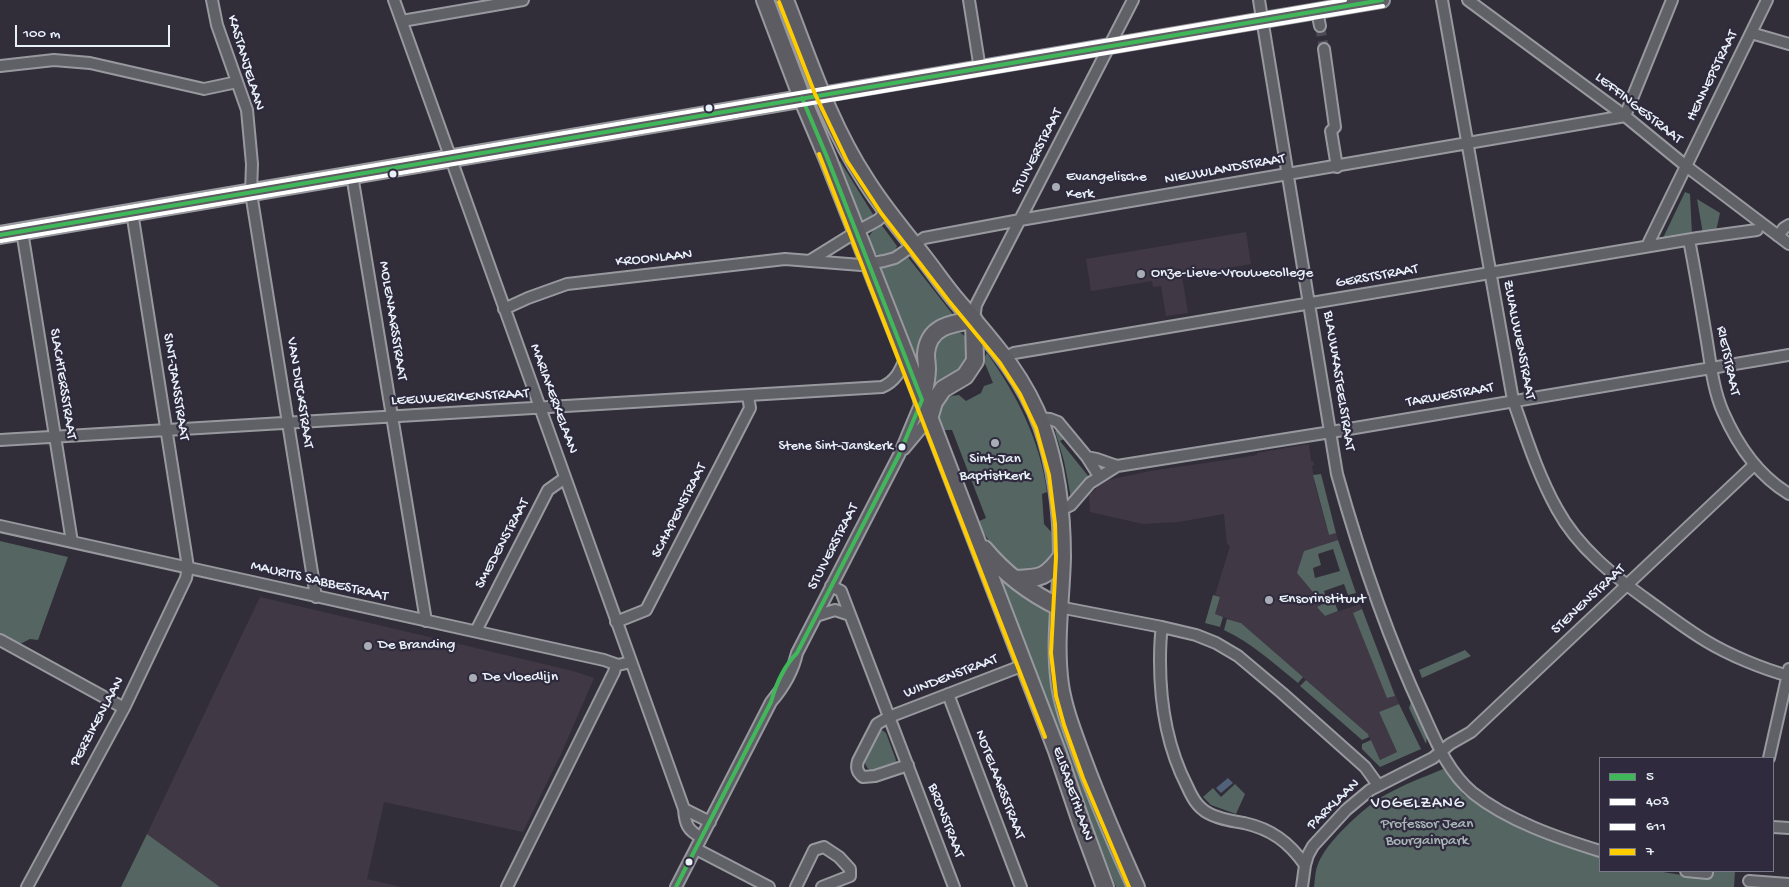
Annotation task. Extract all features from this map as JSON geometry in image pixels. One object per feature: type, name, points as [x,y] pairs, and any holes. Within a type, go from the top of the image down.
[{"type":"main road","name":"ELISABETHLAAN","points":[[764,0],[906,357],[1057,751],[1106,887]]},
{"type":"main road","name":"ELISABETHLAAN","points":[[785,0],[822,95],[842,140],[865,180],[913,245],[1021,381],[1038,418],[1053,468],[1060,510],[1062,556],[1058,649],[1060,684],[1065,711],[1092,785],[1136,887]]},
{"type":"main road","points":[[0,235],[822,95]]},
{"type":"main road","name":"ELISABETHLAAN","points":[[922,400],[929,340],[941,327],[974,320]]},
{"type":"main road","points":[[929,419],[934,402],[943,390],[965,376],[975,361],[974,320]]},
{"type":"main road","name":"ELISABETHLAAN","points":[[972,533],[998,566],[1036,595],[1059,608]]},
{"type":"main road","points":[[1015,579],[1038,578],[1051,570],[1062,556]]},
{"type":"street","name":"KASTANJELAAN","points":[[212,0],[217,25],[247,110],[252,164],[257,192]]},
{"type":"street","name":"MARIAKERKELAAN","points":[[394,0],[684,809],[689,829],[701,838]]},
{"type":"street","points":[[402,21],[522,0]]},
{"type":"street","points":[[969,0],[980,68]]},
{"type":"street","name":"STUIVERSTRAAT","points":[[974,320],[976,305],[1133,0]]},
{"type":"street","name":"BLAUWKASTEELSTRAAT","points":[[1259,0],[1337,474],[1355,538],[1406,677],[1441,753],[1459,779],[1473,793],[1502,812],[1567,840],[1599,851]]},
{"type":"street","points":[[822,95],[1382,0]]},
{"type":"street","name":"ZWALUWENSTRAAT","points":[[1442,0],[1513,400],[1533,456],[1557,510],[1594,558],[1626,585],[1707,642],[1770,671],[1788,674]]},
{"type":"street","name":"LEFFINGESTRAAT","points":[[1468,0],[1625,116],[1686,166],[1789,244]]},
{"type":"street","points":[[1625,116],[1672,0]]},
{"type":"street","name":"HENNEPSTRAAT","points":[[1649,246],[1649,242],[1767,0]]},
{"type":"street","points":[[1317,11],[1320,26]]},
{"type":"street","points":[[1751,33],[1789,44]]},
{"type":"street","points":[[1324,49],[1335,127],[1331,131],[1337,167]]},
{"type":"street","points":[[0,66],[54,60],[90,63],[204,89],[237,82]]},
{"type":"street","name":"NIEUWLANDSTRAAT","points":[[913,245],[924,238],[1020,220],[1625,116]]},
{"type":"street","name":"MOLENAARSSTRAAT","points":[[352,175],[426,621]]},
{"type":"street","name":"VAN DIJCKSTRAAT","points":[[257,192],[288,424],[316,597]]},
{"type":"street","points":[[811,260],[878,220],[887,211]]},
{"type":"street","name":"SINT-JANSSTRAAT","points":[[132,212],[188,567]]},
{"type":"street","points":[[1778,236],[1789,224]]},
{"type":"street","name":"GERSTSTRAAT","points":[[1004,358],[1014,353],[1649,246],[1757,230]]},
{"type":"street","name":"SLACHTERSSTRAAT","points":[[22,231],[72,542]]},
{"type":"street","name":"RIETSTRAAT","points":[[1690,240],[1711,368],[1722,412],[1737,440],[1754,465],[1789,494]]},
{"type":"street","points":[[868,263],[895,258],[913,245]]},
{"type":"street","name":"KROONLAAN","points":[[504,309],[567,284],[785,259],[860,265],[868,263]]},
{"type":"street","name":"TARWESTRAAT","points":[[1087,457],[1097,458],[1117,466],[1789,355]]},
{"type":"street","name":"LEEUWERIKENSTRAAT","points":[[0,440],[882,387],[891,383],[898,374],[906,357]]},
{"type":"street","name":"SCHAPENSTRAAT","points":[[616,622],[646,610],[750,408],[748,396]]},
{"type":"street","name":"STUIVERSTRAAT","points":[[676,887],[771,702],[778,680],[796,653],[816,616],[899,455],[922,400]]},
{"type":"street","points":[[1038,418],[1058,422],[1087,457],[1099,476]]},
{"type":"street","name":"STUIVERSTRAAT","points":[[899,455],[929,419]]},
{"type":"street","name":"STENENSTRAAT","points":[[1441,753],[1450,744],[1472,732],[1754,465]]},
{"type":"street","name":"TARWESTRAAT","points":[[1060,510],[1071,505],[1090,483],[1099,476],[1112,471],[1117,466]]},
{"type":"street","name":"SMEDENSTRAAT","points":[[476,631],[548,490],[566,478]]},
{"type":"street","name":"MAURITS SABBESTRAAT","points":[[0,526],[476,631],[604,660],[616,665],[631,662]]},
{"type":"street","name":"PERZIKENLAAN","points":[[27,887],[124,708],[186,578],[188,567]]},
{"type":"street","name":"BRONSTRAAT","points":[[831,586],[841,591],[954,887]]},
{"type":"street","points":[[1059,608],[1162,627],[1196,635],[1216,643],[1238,656],[1365,767],[1378,785]]},
{"type":"street","points":[[816,616],[835,610],[850,615]]},
{"type":"street","points":[[1162,627],[1160,637],[1162,709],[1173,754],[1193,797],[1200,807],[1220,818],[1265,829],[1276,834],[1288,844],[1305,865]]},
{"type":"street","points":[[0,640],[124,708]]},
{"type":"street","points":[[507,887],[616,665]]},
{"type":"street","name":"WINDENSTRAAT","points":[[889,717],[1024,665]]},
{"type":"street","points":[[1769,757],[1788,674]]},
{"type":"street","name":"NOTELAARSSTRAAT","points":[[948,694],[1021,887]]},
{"type":"street","points":[[889,717],[877,724],[858,761],[858,773],[863,777],[874,776],[908,765]]},
{"type":"street","name":"PARKLAAN","points":[[1302,887],[1305,865],[1313,846],[1360,796],[1441,753]]},
{"type":"street","points":[[684,809],[710,822]]},
{"type":"street","points":[[1774,827],[1789,828]]},
{"type":"street","points":[[796,887],[814,850],[824,847],[839,857],[850,869],[850,876],[822,887]]},
{"type":"street","points":[[696,848],[769,887]]},
{"type":"street","points":[[1693,872],[1707,874]]},
{"type":"street","points":[[1749,880],[1789,884]]},
{"type":"shaded area","name":"Onze-Lieve-Vrouwecollege","points":[[1246,232],[1251,264],[1182,276],[1188,313],[1166,316],[1161,286],[1153,287],[1152,281],[1091,291],[1086,259]]},
{"type":"shaded area","name":"Ensorinstituut","points":[[1309,444],[1311,461],[1313,461],[1314,465],[1312,466],[1315,485],[1329,535],[1336,533],[1338,540],[1304,551],[1323,605],[1318,607],[1325,616],[1360,604],[1399,704],[1379,712],[1397,752],[1380,760],[1368,734],[1241,623],[1214,614],[1220,597],[1215,595],[1230,546],[1227,544],[1224,514],[1178,522],[1143,524],[1090,512],[1089,495],[1108,480],[1150,471],[1257,455],[1257,453]]},
{"type":"shaded area","points":[[260,597],[573,671],[594,678],[561,754],[523,832],[384,802],[367,879],[402,887],[220,887],[147,834]]},
{"type":"green space","points":[[839,162],[874,216],[863,224]]},
{"type":"green space","points":[[1685,192],[1690,194],[1692,235],[1662,240]]},
{"type":"green space","points":[[1697,199],[1720,213],[1716,231],[1703,234]]},
{"type":"green space","points":[[881,226],[897,246],[887,256],[874,253],[868,238],[874,229]]},
{"type":"green space","points":[[907,256],[954,316],[920,371],[878,268],[895,264]]},
{"type":"green space","points":[[954,331],[961,333],[966,338],[971,351],[961,371],[940,383],[935,381],[931,374],[937,339]]},
{"type":"green space","points":[[987,353],[1008,385],[1026,419],[1039,454],[1047,492],[1042,494],[1044,524],[1054,535],[1052,560],[1045,570],[1021,572],[1015,570],[990,543],[977,522],[986,518],[952,430],[943,430],[941,424],[939,415],[941,408],[951,396],[959,395],[966,401],[981,393],[984,386],[993,383],[984,361]]},
{"type":"green space","points":[[1058,430],[1066,438],[1060,441],[1089,477],[1071,498],[1064,461],[1055,431]]},
{"type":"green space","points":[[1321,474],[1336,533],[1329,535],[1313,475]]},
{"type":"green space","points":[[1338,540],[1356,593],[1348,595],[1344,584],[1324,591],[1328,603],[1334,601],[1338,611],[1325,616],[1317,607],[1323,604],[1297,573],[1304,551]],"holes":[[[1333,549],[1340,571],[1315,578],[1313,568],[1321,565],[1318,554]]]},
{"type":"green space","points":[[0,541],[68,557],[38,640],[30,639],[20,644],[0,634]]},
{"type":"green space","points":[[999,576],[1018,592],[1050,608],[1069,741],[1126,887],[1116,887],[997,578]]},
{"type":"green space","points":[[1213,595],[1220,597],[1215,614],[1223,617],[1220,627],[1205,623]]},
{"type":"green space","points":[[1362,609],[1395,696],[1387,698],[1353,613]]},
{"type":"green space","points":[[1227,619],[1241,623],[1303,677],[1298,683],[1253,647],[1224,630]]},
{"type":"green space","points":[[1465,650],[1471,656],[1422,678],[1419,670]]},
{"type":"green space","points":[[1306,680],[1368,734],[1369,737],[1362,740],[1300,686]]},
{"type":"green space","points":[[1411,702],[1427,737],[1426,744],[1409,708]]},
{"type":"green space","points":[[1399,704],[1421,749],[1380,767],[1362,749],[1362,744],[1371,740],[1380,760],[1397,752],[1379,712]]},
{"type":"green space","points":[[882,730],[886,733],[896,760],[895,764],[873,771],[866,766],[864,760],[878,733]]},
{"type":"green space","name":"Professor Jean Bourgainpark","points":[[1443,769],[1464,795],[1499,815],[1570,848],[1599,856],[1599,872],[1662,872],[1708,879],[1710,872],[1735,872],[1734,887],[1314,887],[1316,870],[1322,855],[1338,835],[1368,806],[1408,784]]},
{"type":"green space","points":[[1235,784],[1245,794],[1236,814],[1211,805],[1203,797],[1213,788],[1221,797]]},
{"type":"green space","points":[[147,834],[220,887],[121,887]]},
{"type":"water","points":[[1228,778],[1233,783],[1221,793],[1216,788]]},
{"type":"tunnel","points":[[1320,26],[1324,49]]},
{"type":"transit line","name":"611","points":[[0,229],[1345,0]]},
{"type":"transit line","name":"5","points":[[0,235],[1382,0]]},
{"type":"transit line","name":"7","points":[[779,2],[815,94],[847,161],[881,213],[948,300],[1000,363],[1020,394],[1036,428],[1049,475],[1055,524],[1056,557],[1051,653],[1056,696],[1083,778],[1129,887]]},
{"type":"transit line","name":"403","points":[[1,241],[1383,6]]},
{"type":"transit line","name":"5","points":[[676,887],[771,702],[781,676],[797,653],[899,455],[922,400],[802,98]]},
{"type":"transit line","name":"7","points":[[819,154],[1045,737]]},
{"type":"place","name":"Evangelische Kerk","points":[[1056,187]]},
{"type":"place","name":"Onze-Lieve-Vrouwecollege","points":[[1141,274]]},
{"type":"place","name":"Sint-Jan Baptistkerk","points":[[995,443]]},
{"type":"place","name":"Stene Sint-Janskerk","points":[[902,447]]},
{"type":"place","name":"Ensorinstituut","points":[[1269,600]]},
{"type":"place","name":"De Branding","points":[[368,646]]},
{"type":"place","name":"De Vloedlijn","points":[[473,678]]},
{"type":"district","name":"VOGELZANG","points":[[1418,805]]}]
